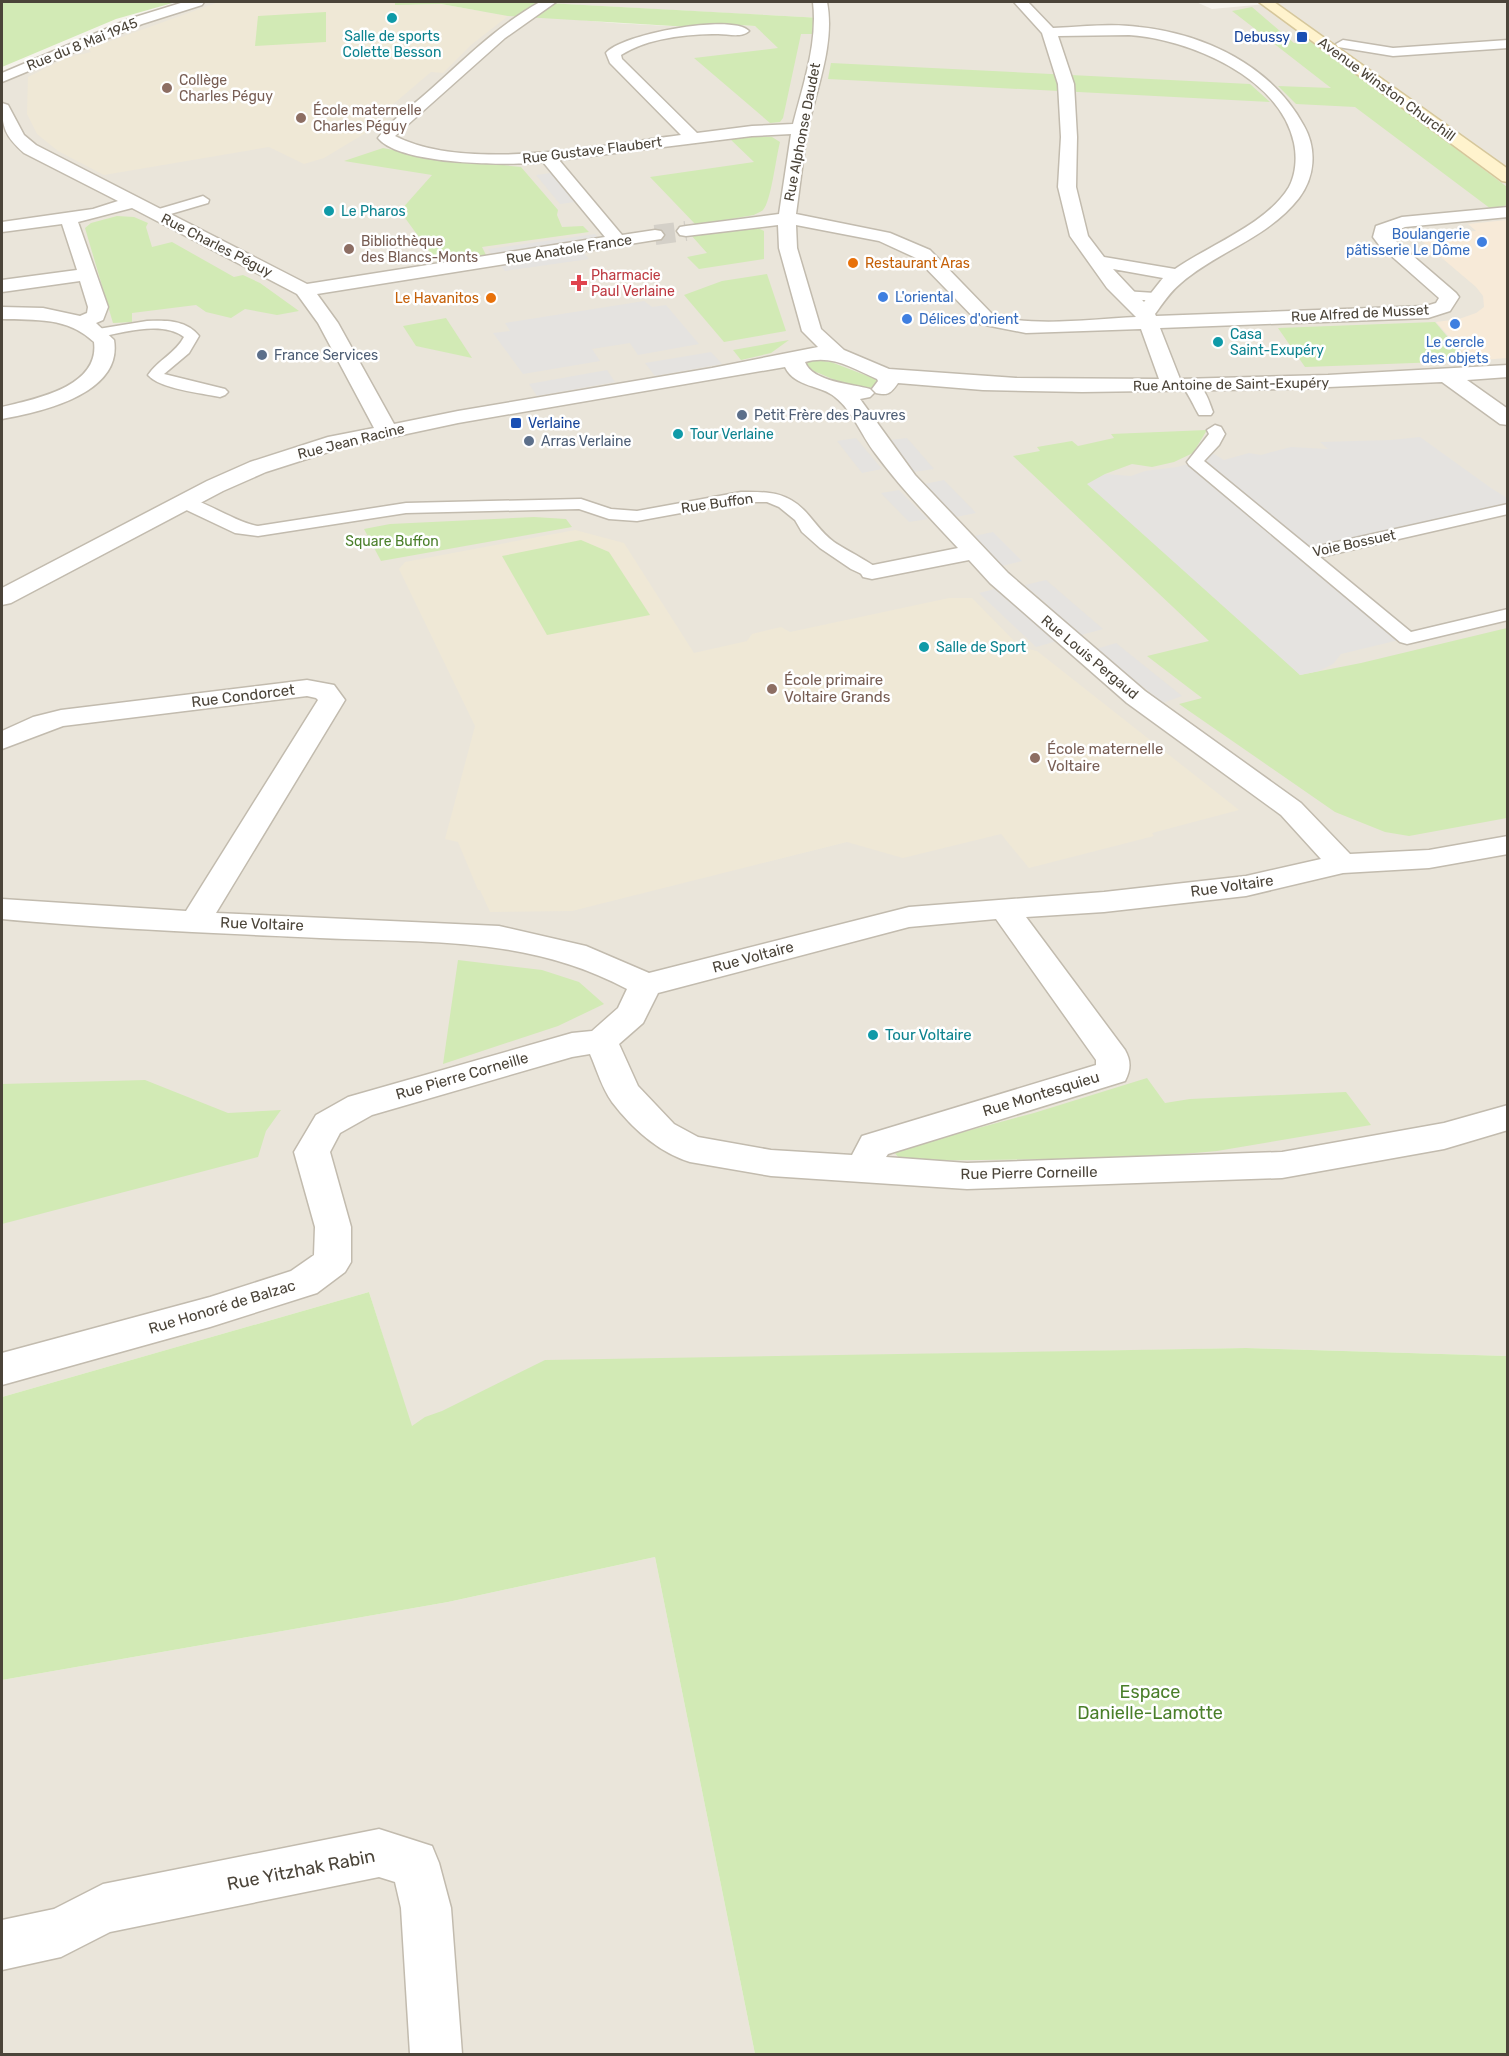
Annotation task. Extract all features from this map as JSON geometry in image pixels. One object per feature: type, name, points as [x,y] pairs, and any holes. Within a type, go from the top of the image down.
[{"type":"main road","name":"Avenue Winston Churchill","points":[[1266,2],[1508,177]]},
{"type":"main road","name":"Avenue Winston Churchill","points":[[1284,2],[1508,160]]},
{"type":"street","name":"Rue du 8 Mai 1945","points":[[2,78],[137,21],[197,2]]},
{"type":"street","name":"Rue Gustave Flaubert","points":[[549,2],[494,38],[423,105],[392,128],[386,138],[398,144],[451,156],[489,159],[548,157],[752,131],[800,129]]},
{"type":"street","name":"Rue Alphonse Daudet","points":[[812,331],[793,268],[787,219],[800,129],[817,61],[822,18],[820,2]]},
{"type":"street","points":[[1021,2],[1049,32],[1066,84],[1069,137],[1067,187],[1079,236],[1124,295],[1149,311],[1181,385]]},
{"type":"street","points":[[693,138],[615,60],[613,53],[629,43],[652,37],[722,28],[742,31]]},
{"type":"street","points":[[686,231],[787,219],[884,237],[923,254],[987,320],[1006,325],[1056,326],[1149,311],[1178,275],[1268,219],[1292,195],[1304,175],[1302,141],[1287,107],[1270,88],[1238,66],[1188,42],[1164,35],[1129,30],[1049,32]]},
{"type":"street","points":[[1343,44],[1393,52],[1508,44]]},
{"type":"street","points":[[1371,64],[1380,57],[1393,52]]},
{"type":"street","name":"Rue Charles Péguy","points":[[2,108],[17,138],[30,149],[304,290],[327,318],[367,399],[387,430]]},
{"type":"street","points":[[548,157],[618,241]]},
{"type":"street","points":[[2,228],[95,214],[135,202]]},
{"type":"street","name":"Rue Alfred de Musset","points":[[1149,311],[1428,312],[1443,307],[1449,297],[1385,241],[1382,237],[1382,230],[1402,222],[1508,212]]},
{"type":"street","points":[[68,219],[75,233],[98,307],[90,327]]},
{"type":"street","name":"Rue Anatole France","points":[[304,290],[655,235]]},
{"type":"street","points":[[1098,262],[1178,275]]},
{"type":"street","points":[[2,286],[87,274]]},
{"type":"street","points":[[2,313],[32,313],[90,327],[104,340],[105,358],[89,380],[56,398],[2,413]]},
{"type":"street","points":[[800,363],[812,331],[837,354],[880,386],[866,420]]},
{"type":"street","points":[[800,363],[822,352],[837,354]]},
{"type":"street","points":[[800,363],[841,390]]},
{"type":"street","name":"Rue Jean Racine","points":[[2,598],[215,486],[297,453],[387,430],[526,405],[728,370],[800,363]]},
{"type":"street","name":"Rue Antoine de Saint-Exupéry","points":[[841,390],[857,393],[880,386],[954,383],[1181,385],[1372,381],[1508,371]]},
{"type":"street","points":[[1447,375],[1508,419]]},
{"type":"street","name":"Rue Louis Pergaud","points":[[841,390],[866,420],[871,433],[900,471],[974,552],[1037,612],[1136,697],[1291,808],[1303,825],[1343,864]]},
{"type":"street","points":[[872,572],[974,552]]},
{"type":"street","name":"Rue Condorcet","points":[[2,741],[43,723],[61,718],[307,688],[325,692],[332,700],[195,922]]},
{"type":"street","name":"Rue Voltaire","points":[[2,909],[195,922],[499,936],[553,945],[585,956],[645,985],[909,918],[956,912],[1104,902],[1246,886],[1343,864],[1429,859],[1508,845]]},
{"type":"street","name":"Rue Montesquieu","points":[[864,1168],[874,1145],[1113,1072],[1113,1058],[1005,910]]},
{"type":"street","points":[[601,1041],[631,1015],[645,985]]},
{"type":"street","name":"Rue Pierre Corneille","points":[[328,1124],[360,1106],[572,1045],[601,1041],[624,1093],[662,1133],[690,1149],[771,1163],[967,1176],[1282,1165],[1444,1136],[1508,1117]]},
{"type":"street","name":"Rue Honoré de Balzac","points":[[2,1369],[210,1312],[304,1282],[332,1262],[333,1227],[312,1152],[328,1124]]},
{"type":"street","name":"Rue Yitzhak Rabin","points":[[2,1945],[61,1932],[103,1909],[379,1853],[416,1863],[426,1908],[436,2055]]},
{"type":"lane","points":[[157,214],[203,200]]},
{"type":"lane","points":[[90,327],[163,324],[187,330],[192,336],[188,345],[180,356],[159,368],[156,375],[164,380],[220,392]]},
{"type":"lane","points":[[1181,385],[1197,392],[1205,412]]},
{"type":"lane","name":"Voie Bossuet","points":[[1216,432],[1213,442],[1195,462],[1308,554],[1508,508]]},
{"type":"lane","name":"Rue Buffon","points":[[184,502],[241,529],[258,531],[406,508],[582,504],[609,514],[637,516],[741,497],[769,497],[785,503],[802,517],[808,528],[826,544],[857,565],[872,572]]},
{"type":"lane","points":[[1308,554],[1407,638],[1508,614]]},
{"type":"shaded area","points":[[197,2],[387,2],[613,23],[706,28],[755,26],[760,31],[821,18],[546,3],[1196,2],[1212,9],[1288,2],[1507,2],[1507,1356],[1246,1348],[618,1360],[416,1441],[369,1292],[2,1397],[2,78],[137,21]]},
{"type":"shaded area","name":"Collège Charles Péguy","points":[[219,2],[441,4],[508,16],[471,45],[443,73],[431,72],[378,117],[389,119],[324,158],[304,164],[269,147],[104,175],[58,151],[37,134],[27,114],[28,77],[66,58],[91,52],[88,49]]},
{"type":"shaded area","points":[[551,173],[575,202],[560,204],[536,175]]},
{"type":"shaded area","points":[[1507,220],[1507,358],[1470,361],[1436,322],[1459,319],[1476,313],[1484,307],[1483,296],[1476,287],[1416,236],[1476,231],[1468,224]]},
{"type":"shaded area","points":[[595,234],[601,240],[493,257],[488,249]]},
{"type":"shaded area","points":[[582,251],[589,259],[505,271],[498,263]]},
{"type":"shaded area","points":[[644,301],[652,307],[666,305],[699,344],[638,355],[630,343],[592,349],[600,361],[523,374],[493,333],[510,331],[505,323]]},
{"type":"shaded area","points":[[711,352],[722,364],[655,376],[645,363]]},
{"type":"shaded area","points":[[607,370],[615,382],[537,396],[529,384]]},
{"type":"shaded area","points":[[1420,437],[1507,498],[1507,509],[1308,554],[1407,638],[1341,654],[1333,664],[1319,671],[1300,675],[1087,484],[1105,474],[1131,476],[1145,471],[1177,467],[1195,462],[1202,453],[1214,454],[1224,460],[1249,453],[1261,455],[1291,447],[1328,449],[1320,442]]},
{"type":"shaded area","points":[[856,438],[882,469],[862,473],[837,441]]},
{"type":"shaded area","points":[[907,438],[934,469],[914,472],[890,440]]},
{"type":"shaded area","points":[[944,480],[976,513],[956,517],[924,484]]},
{"type":"shaded area","points":[[899,490],[928,519],[909,522],[881,493]]},
{"type":"shaded area","name":"École primaire Voltaire Grands","points":[[575,530],[624,543],[694,653],[747,641],[752,634],[781,627],[790,632],[949,598],[972,598],[1020,647],[1037,651],[1239,810],[1152,833],[1154,836],[1029,868],[1001,834],[903,858],[847,842],[572,911],[490,912],[458,842],[445,839],[475,726],[399,569],[405,562]]},
{"type":"shaded area","points":[[993,532],[1022,561],[1002,566],[974,536]]},
{"type":"shaded area","points":[[1046,580],[1103,629],[1081,635],[1025,585]]},
{"type":"shaded area","points":[[999,588],[1057,641],[1036,647],[979,593]]},
{"type":"shaded area","points":[[1116,643],[1182,696],[1163,703],[1096,649]]},
{"type":"shaded area","points":[[655,1557],[755,2054],[2,2054],[2,1680],[448,1602]]},
{"type":"green space","points":[[2,2],[176,2],[116,19],[2,67]]},
{"type":"green space","points":[[395,2],[549,2],[547,3],[822,18],[820,34],[801,34],[783,118],[780,122],[770,123],[694,58],[778,48],[755,26],[706,28],[508,16],[441,4],[395,5]]},
{"type":"green space","points":[[1252,7],[1294,43],[1313,41],[1507,187],[1507,205],[1491,209],[1355,107],[1296,104],[1278,86],[1331,88],[1232,11]]},
{"type":"green space","points":[[326,12],[326,42],[255,46],[258,16]]},
{"type":"green space","points":[[831,63],[1250,84],[1270,102],[828,79]]},
{"type":"green space","points":[[772,137],[780,142],[766,205],[763,210],[754,215],[696,225],[650,177],[754,162],[729,138]]},
{"type":"green space","points":[[383,148],[434,158],[521,167],[558,210],[557,215],[562,227],[583,226],[589,232],[482,247],[486,255],[437,262],[400,211],[432,175],[344,161]]},
{"type":"green space","points":[[117,216],[134,217],[148,223],[146,227],[152,247],[172,242],[234,277],[243,275],[260,283],[299,311],[277,315],[245,309],[231,318],[206,312],[196,305],[132,313],[132,322],[113,323],[85,228],[91,223]]},
{"type":"green space","points":[[754,226],[764,231],[764,259],[699,269],[687,257],[707,253],[691,235]]},
{"type":"green space","points":[[767,274],[786,331],[724,342],[684,295],[722,281]]},
{"type":"green space","points":[[446,318],[472,358],[416,346],[403,326]]},
{"type":"green space","points":[[1435,322],[1468,361],[1305,367],[1278,328]]},
{"type":"green space","points":[[789,340],[771,353],[741,360],[733,350]]},
{"type":"green space","points":[[813,360],[831,362],[878,380],[877,386],[861,388],[836,381],[806,367],[806,363]]},
{"type":"green space","points":[[1207,430],[1193,453],[1174,462],[1152,467],[1132,464],[1105,474],[1300,675],[1361,663],[1507,628],[1507,818],[1409,836],[1385,832],[1335,812],[1179,704],[1202,698],[1147,656],[1209,641],[1013,456],[1040,451],[1037,447],[1072,441],[1078,446],[1114,438],[1111,434]]},
{"type":"green space","name":"Square Buffon","points":[[534,517],[566,519],[572,527],[381,561],[364,529],[390,524]]},
{"type":"green space","points":[[581,540],[609,552],[650,615],[547,635],[502,556]]},
{"type":"green space","points":[[458,960],[542,970],[579,982],[604,1004],[558,1026],[443,1064]]},
{"type":"green space","points":[[1147,1078],[1165,1103],[1190,1099],[1346,1092],[1371,1125],[1217,1151],[1138,1158],[902,1161],[893,1151],[1034,1113]]},
{"type":"green space","points":[[145,1080],[228,1113],[281,1110],[266,1131],[258,1157],[2,1224],[2,1084]]},
{"type":"green space","name":"Espace Danielle-Lamotte","points":[[369,1292],[412,1426],[425,1417],[442,1411],[545,1360],[1246,1348],[1507,1356],[1507,2054],[755,2054],[655,1557],[448,1602],[2,1680],[2,1397]]},
{"type":"tunnel","points":[[655,235],[686,231]]},
{"type":"place","name":"Salle de sports Colette Besson","points":[[392,18]]},
{"type":"place","name":"Debussy","points":[[1302,37]]},
{"type":"place","name":"Collège Charles Péguy","points":[[167,88]]},
{"type":"place","name":"École maternelle Charles Péguy","points":[[301,118]]},
{"type":"place","name":"Le Pharos","points":[[329,211]]},
{"type":"place","name":"Boulangerie pâtisserie Le Dôme","points":[[1482,242]]},
{"type":"place","name":"Bibliothèque des Blancs-Monts","points":[[349,249]]},
{"type":"place","name":"Restaurant Aras","points":[[853,263]]},
{"type":"place","name":"Pharmacie Paul Verlaine","points":[[579,283]]},
{"type":"place","name":"L'oriental","points":[[883,297]]},
{"type":"place","name":"Le Havanitos","points":[[491,298]]},
{"type":"place","name":"Délices d'orient","points":[[907,319]]},
{"type":"place","name":"Le cercle des objets","points":[[1455,324]]},
{"type":"place","name":"Casa Saint-Exupéry","points":[[1218,342]]},
{"type":"place","name":"France Services","points":[[262,355]]},
{"type":"place","name":"Petit Frère des Pauvres","points":[[742,415]]},
{"type":"place","name":"Verlaine","points":[[516,423]]},
{"type":"place","name":"Tour Verlaine","points":[[678,434]]},
{"type":"place","name":"Arras Verlaine","points":[[529,441]]},
{"type":"place","name":"Salle de Sport","points":[[924,647]]},
{"type":"place","name":"École primaire Voltaire Grands","points":[[772,689]]},
{"type":"place","name":"École maternelle Voltaire","points":[[1035,758]]},
{"type":"place","name":"Tour Voltaire","points":[[873,1035]]}]
